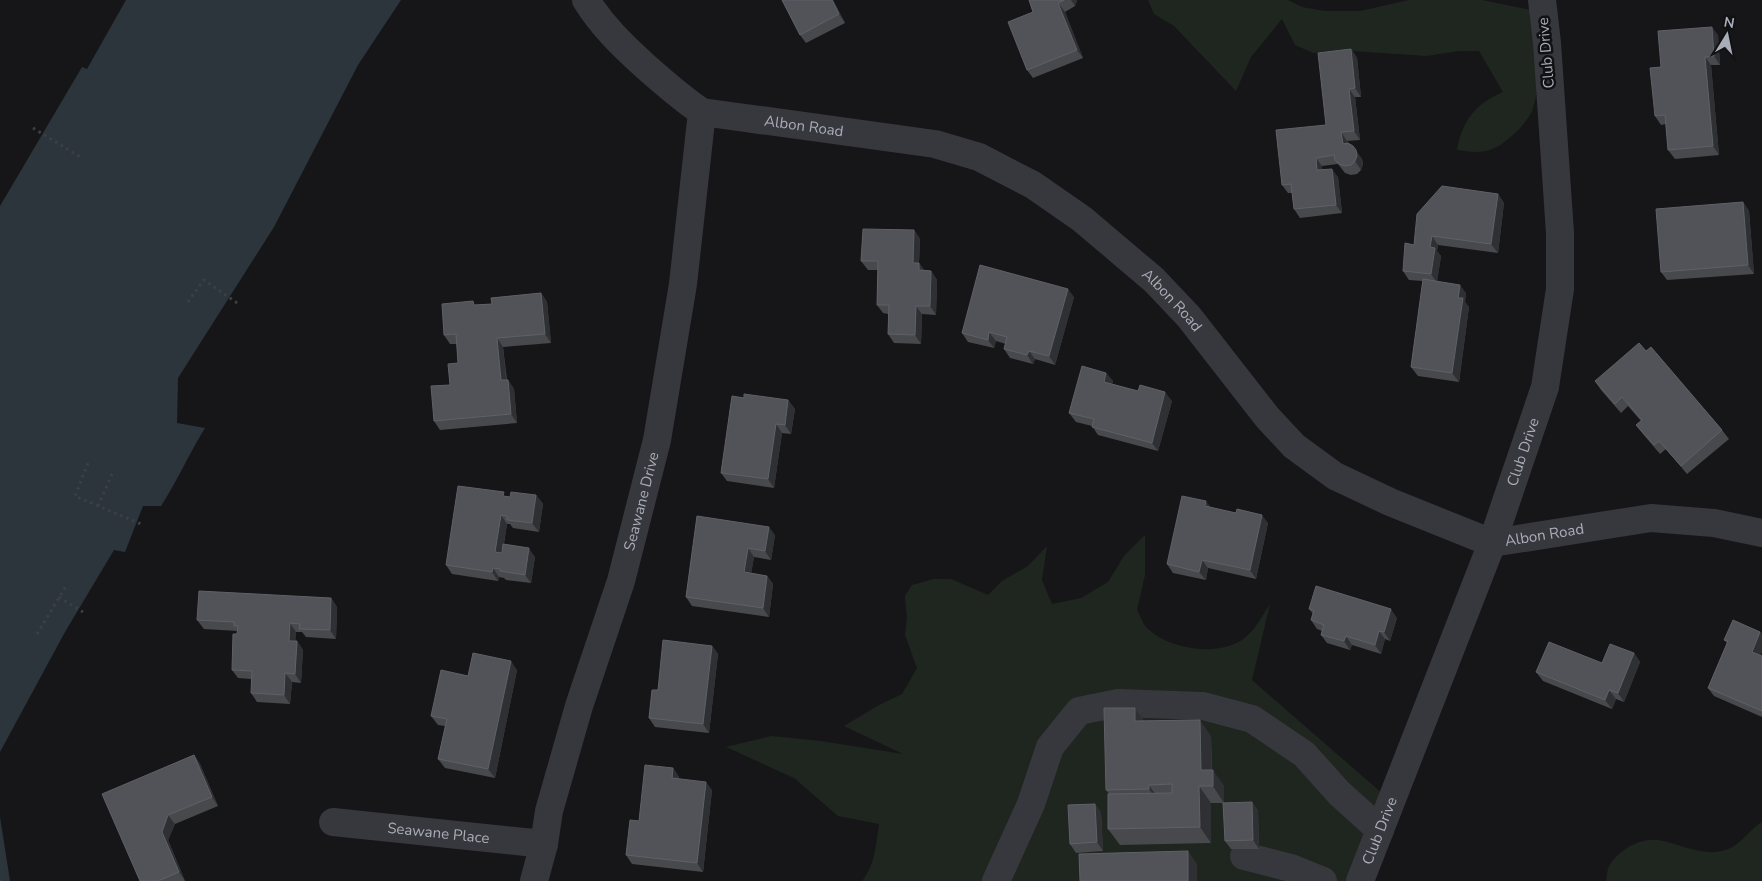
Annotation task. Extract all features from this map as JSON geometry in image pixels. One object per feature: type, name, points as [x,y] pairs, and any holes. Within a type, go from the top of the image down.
[{"type":"street","name":"Albon Road","points":[[586,0],[616,40],[681,98],[702,112],[935,144],[979,157],[1033,184],[1082,219],[1154,280],[1189,317],[1267,417],[1294,446],[1335,476],[1390,502],[1492,543],[1651,518],[1714,523],[1762,533]]},
{"type":"street","name":"Club Drive","points":[[1360,881],[1492,543],[1545,387],[1560,289],[1560,233],[1547,43],[1542,0]]},
{"type":"street","name":"Seawane Drive","points":[[534,881],[544,844],[552,802],[579,706],[621,581],[657,440],[683,284],[702,112]]},
{"type":"street","points":[[996,881],[1031,804],[1050,747],[1079,711],[1118,703],[1203,706],[1252,718],[1304,754],[1339,793],[1380,830]]},
{"type":"street","name":"Seawane Place","points":[[333,822],[544,844]]},
{"type":"street","points":[[1244,856],[1291,868],[1323,881]]},
{"type":"path","points":[[33,128],[82,158]]},
{"type":"path","points":[[188,302],[204,280],[240,305]]},
{"type":"path","points":[[88,463],[75,496],[141,524]]},
{"type":"path","points":[[98,506],[113,472]]},
{"type":"path","points":[[37,634],[66,586]]},
{"type":"path","points":[[59,597],[83,612]]},
{"type":"shaded area","points":[[126,0],[401,0],[358,65],[274,227],[178,378],[177,423],[205,428],[161,506],[143,506],[125,552],[114,550],[65,632],[0,752],[0,206],[82,67],[87,69]]},
{"type":"shaded area","points":[[1148,0],[1288,0],[1302,7],[1324,11],[1360,11],[1409,0],[1482,0],[1536,11],[1538,76],[1535,101],[1532,111],[1524,124],[1499,146],[1480,152],[1457,150],[1462,130],[1472,114],[1493,96],[1503,92],[1479,51],[1458,51],[1427,56],[1352,51],[1313,53],[1295,45],[1282,19],[1251,57],[1236,91],[1174,26],[1154,14]]},
{"type":"shaded area","points":[[1145,535],[1145,575],[1137,610],[1146,627],[1156,635],[1182,646],[1196,649],[1225,647],[1238,642],[1248,635],[1270,604],[1252,680],[1391,801],[1364,881],[862,881],[870,868],[876,847],[879,824],[838,816],[794,778],[726,747],[771,736],[821,741],[903,754],[844,726],[902,694],[917,668],[905,635],[907,618],[905,596],[912,585],[934,579],[951,579],[988,595],[1002,581],[1028,566],[1047,546],[1042,580],[1052,604],[1081,598],[1108,582],[1124,556]]},
{"type":"shaded area","points":[[0,817],[10,881],[0,881]]},
{"type":"shaded area","points":[[1762,822],[1762,881],[1606,881],[1608,868],[1613,860],[1624,850],[1637,843],[1658,840],[1697,851],[1722,851],[1735,846]]},
{"type":"building","points":[[782,0],[832,0],[839,14],[800,35]]},
{"type":"building","points":[[1029,0],[1064,0],[1058,3],[1077,50],[1027,70],[1008,22],[1033,12]]},
{"type":"building","points":[[1712,27],[1714,56],[1705,57],[1713,146],[1668,150],[1665,115],[1655,116],[1650,68],[1661,67],[1658,31]]},
{"type":"building","points":[[1351,49],[1355,88],[1349,89],[1354,131],[1341,132],[1343,144],[1348,143],[1353,146],[1357,156],[1351,165],[1345,166],[1335,160],[1334,155],[1316,158],[1317,170],[1332,169],[1336,205],[1294,209],[1291,184],[1282,185],[1276,130],[1326,125],[1318,53]]},
{"type":"building","points":[[1442,186],[1498,194],[1491,244],[1432,236],[1430,247],[1435,248],[1431,274],[1403,271],[1405,243],[1414,245],[1417,214]]},
{"type":"building","points":[[1743,202],[1748,265],[1661,272],[1656,209]]},
{"type":"building","points":[[863,229],[914,230],[913,263],[919,263],[919,270],[931,271],[930,306],[916,306],[915,335],[888,334],[889,305],[877,305],[878,261],[861,261]]},
{"type":"building","points":[[980,265],[1068,289],[1049,356],[1029,351],[1027,355],[1004,349],[1007,337],[989,332],[988,340],[962,333]]},
{"type":"building","points":[[1423,279],[1460,285],[1458,298],[1463,298],[1452,373],[1411,367]]},
{"type":"building","points":[[541,293],[545,334],[497,338],[501,380],[508,380],[511,414],[434,421],[431,386],[450,385],[448,364],[458,363],[456,334],[444,335],[442,304],[473,301],[474,305],[492,304],[491,298]]},
{"type":"building","points":[[1639,343],[1646,351],[1651,347],[1722,430],[1681,466],[1659,441],[1654,445],[1636,425],[1642,420],[1622,397],[1615,404],[1595,381]]},
{"type":"building","points":[[1082,366],[1106,373],[1104,382],[1138,391],[1140,385],[1165,392],[1152,443],[1092,427],[1094,419],[1069,413]]},
{"type":"building","points":[[744,394],[788,400],[785,425],[776,424],[768,479],[721,473],[732,396],[744,398]]},
{"type":"building","points":[[458,486],[504,492],[503,496],[510,497],[511,492],[536,495],[532,523],[507,520],[507,516],[501,515],[495,552],[502,553],[503,544],[529,548],[525,575],[493,568],[492,572],[446,565]]},
{"type":"building","points":[[1182,496],[1206,501],[1205,506],[1236,513],[1237,509],[1262,515],[1250,570],[1202,560],[1199,572],[1167,564]]},
{"type":"building","points":[[697,516],[769,527],[765,551],[748,548],[744,572],[767,576],[763,608],[686,597]]},
{"type":"building","points":[[1316,586],[1391,609],[1384,632],[1379,631],[1375,645],[1346,636],[1344,641],[1321,635],[1324,625],[1311,620],[1314,610],[1309,609]]},
{"type":"building","points":[[199,591],[331,598],[330,630],[299,629],[300,624],[290,623],[289,641],[297,641],[295,674],[285,673],[284,695],[251,693],[252,671],[232,670],[233,634],[237,634],[238,626],[234,626],[234,622],[197,620]]},
{"type":"building","points":[[1733,620],[1760,632],[1752,652],[1762,656],[1762,711],[1708,688],[1728,641],[1724,640]]},
{"type":"building","points":[[663,640],[712,646],[703,724],[649,718],[652,690],[658,690]]},
{"type":"building","points":[[1549,642],[1602,663],[1610,644],[1634,653],[1618,693],[1609,690],[1605,700],[1536,672]]},
{"type":"building","points":[[473,653],[511,661],[488,769],[438,759],[447,719],[431,716],[441,670],[468,676]]},
{"type":"building","points":[[1104,708],[1135,708],[1135,721],[1200,720],[1201,770],[1213,770],[1213,786],[1199,786],[1200,827],[1108,829],[1108,794],[1172,793],[1172,784],[1149,785],[1149,789],[1106,790]]},
{"type":"building","points":[[194,755],[212,797],[168,815],[162,832],[179,872],[158,881],[140,881],[102,794]]},
{"type":"building","points":[[645,765],[673,768],[672,778],[706,782],[697,863],[626,855],[630,820],[639,821]]},
{"type":"building","points":[[1252,802],[1253,840],[1225,841],[1223,803]]},
{"type":"building","points":[[1095,804],[1097,842],[1070,844],[1068,805]]},
{"type":"building","points":[[1188,851],[1188,881],[1080,881],[1079,854]]}]
